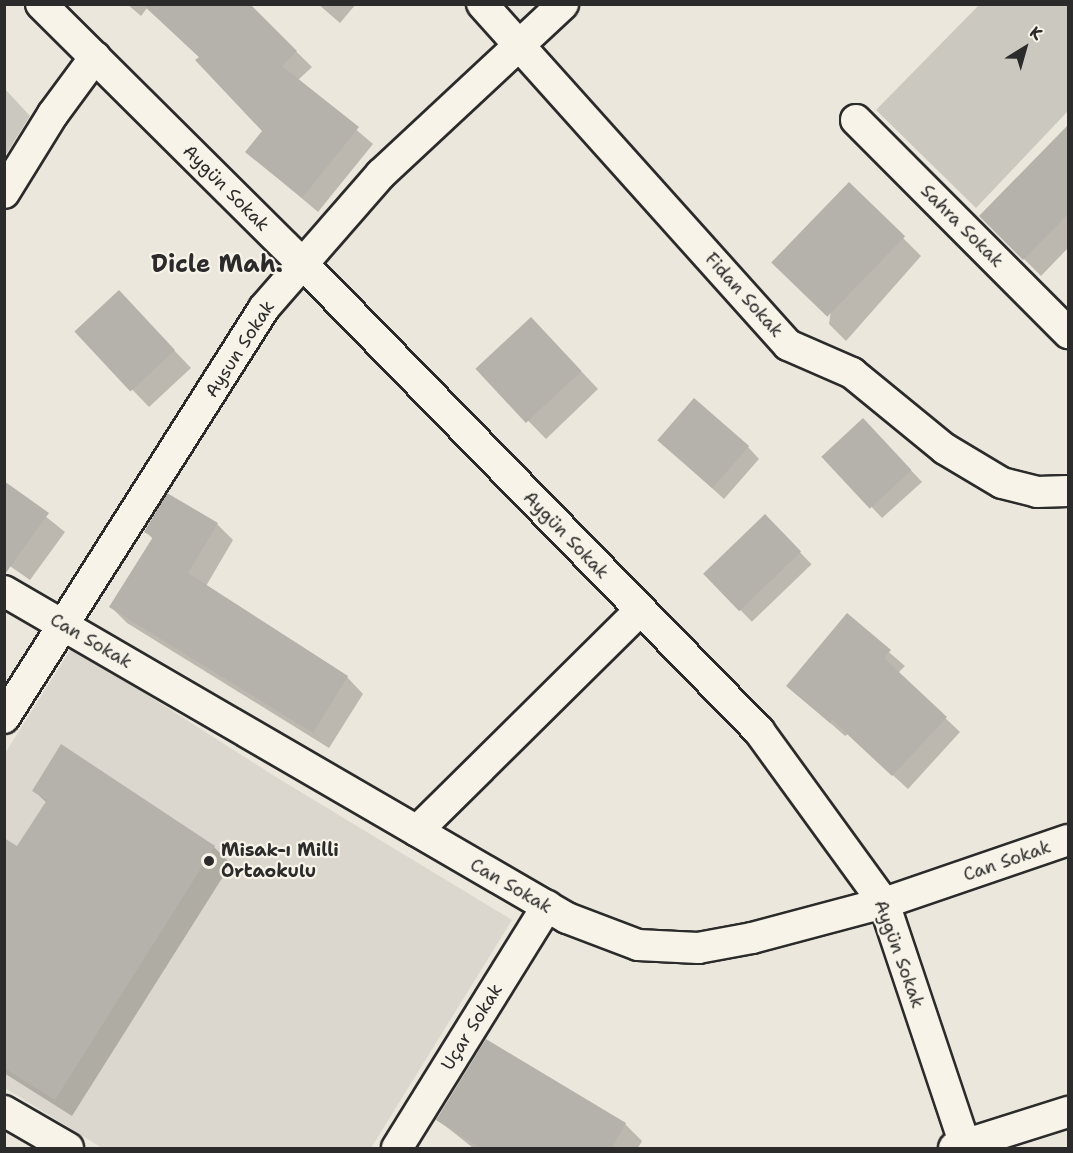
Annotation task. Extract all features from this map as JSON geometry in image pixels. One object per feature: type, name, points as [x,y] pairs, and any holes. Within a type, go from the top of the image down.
[{"type":"street","name":"Aygün Sokak","points":[[41,4],[303,264],[759,731],[884,903],[961,1147]]},
{"type":"street","name":"Fidan Sokak","points":[[482,4],[521,44],[788,345],[852,373],[945,449],[1002,483],[1037,492],[1068,491]]},
{"type":"street","name":"Aysun Sokak","points":[[4,718],[65,626],[264,308],[381,174],[563,4]]},
{"type":"street","points":[[4,193],[53,114],[95,57]]},
{"type":"street","name":"Sahra Sokak","points":[[856,120],[1068,333]]},
{"type":"street","name":"Can Sokak","points":[[4,591],[567,918],[638,945],[698,948],[752,938],[884,903],[1068,840]]},
{"type":"street","points":[[417,831],[640,610]]},
{"type":"street","name":"Uçar Sokak","points":[[398,1148],[547,906]]},
{"type":"street","points":[[4,1111],[68,1149]]},
{"type":"street","points":[[961,1147],[1068,1112]]},
{"type":"shaded area","points":[[980,4],[1068,5],[1068,111],[976,208],[876,110]]},
{"type":"shaded area","points":[[5,89],[30,116],[5,156]]},
{"type":"shaded area","name":"Misak-ı Milli Ortaokulu","points":[[72,647],[276,777],[512,920],[371,1148],[102,1148],[5,1088],[4,755]]},
{"type":"building","points":[[142,4],[250,4],[297,51],[282,66],[359,127],[302,198],[245,152],[262,131],[195,60],[199,57]]},
{"type":"building","points":[[1068,125],[1068,214],[1023,260],[979,216]]},
{"type":"building","points":[[849,182],[905,236],[827,317],[771,263]]},
{"type":"building","points":[[119,290],[175,350],[130,392],[74,332]]},
{"type":"building","points":[[531,317],[581,371],[526,423],[475,369]]},
{"type":"building","points":[[694,398],[749,446],[712,488],[657,440]]},
{"type":"building","points":[[863,418],[911,470],[870,509],[821,457]]},
{"type":"building","points":[[4,481],[49,513],[5,574],[4,574]]},
{"type":"building","points":[[167,493],[218,523],[188,573],[348,676],[313,733],[109,607],[153,537],[144,532]]},
{"type":"building","points":[[765,514],[801,551],[739,611],[703,574]]},
{"type":"building","points":[[847,613],[891,650],[884,658],[947,717],[892,776],[832,720],[830,723],[786,686]]},
{"type":"building","points":[[61,744],[215,846],[55,1100],[4,1068],[4,838],[17,846],[47,800],[32,791]]},
{"type":"building","points":[[486,1039],[626,1123],[611,1149],[481,1149],[436,1120]]},
{"type":"place","name":"Misak-ı Milli Ortaokulu","points":[[209,861]]},
{"type":"district","name":"Dicle Mah.","points":[[217,265]]}]
